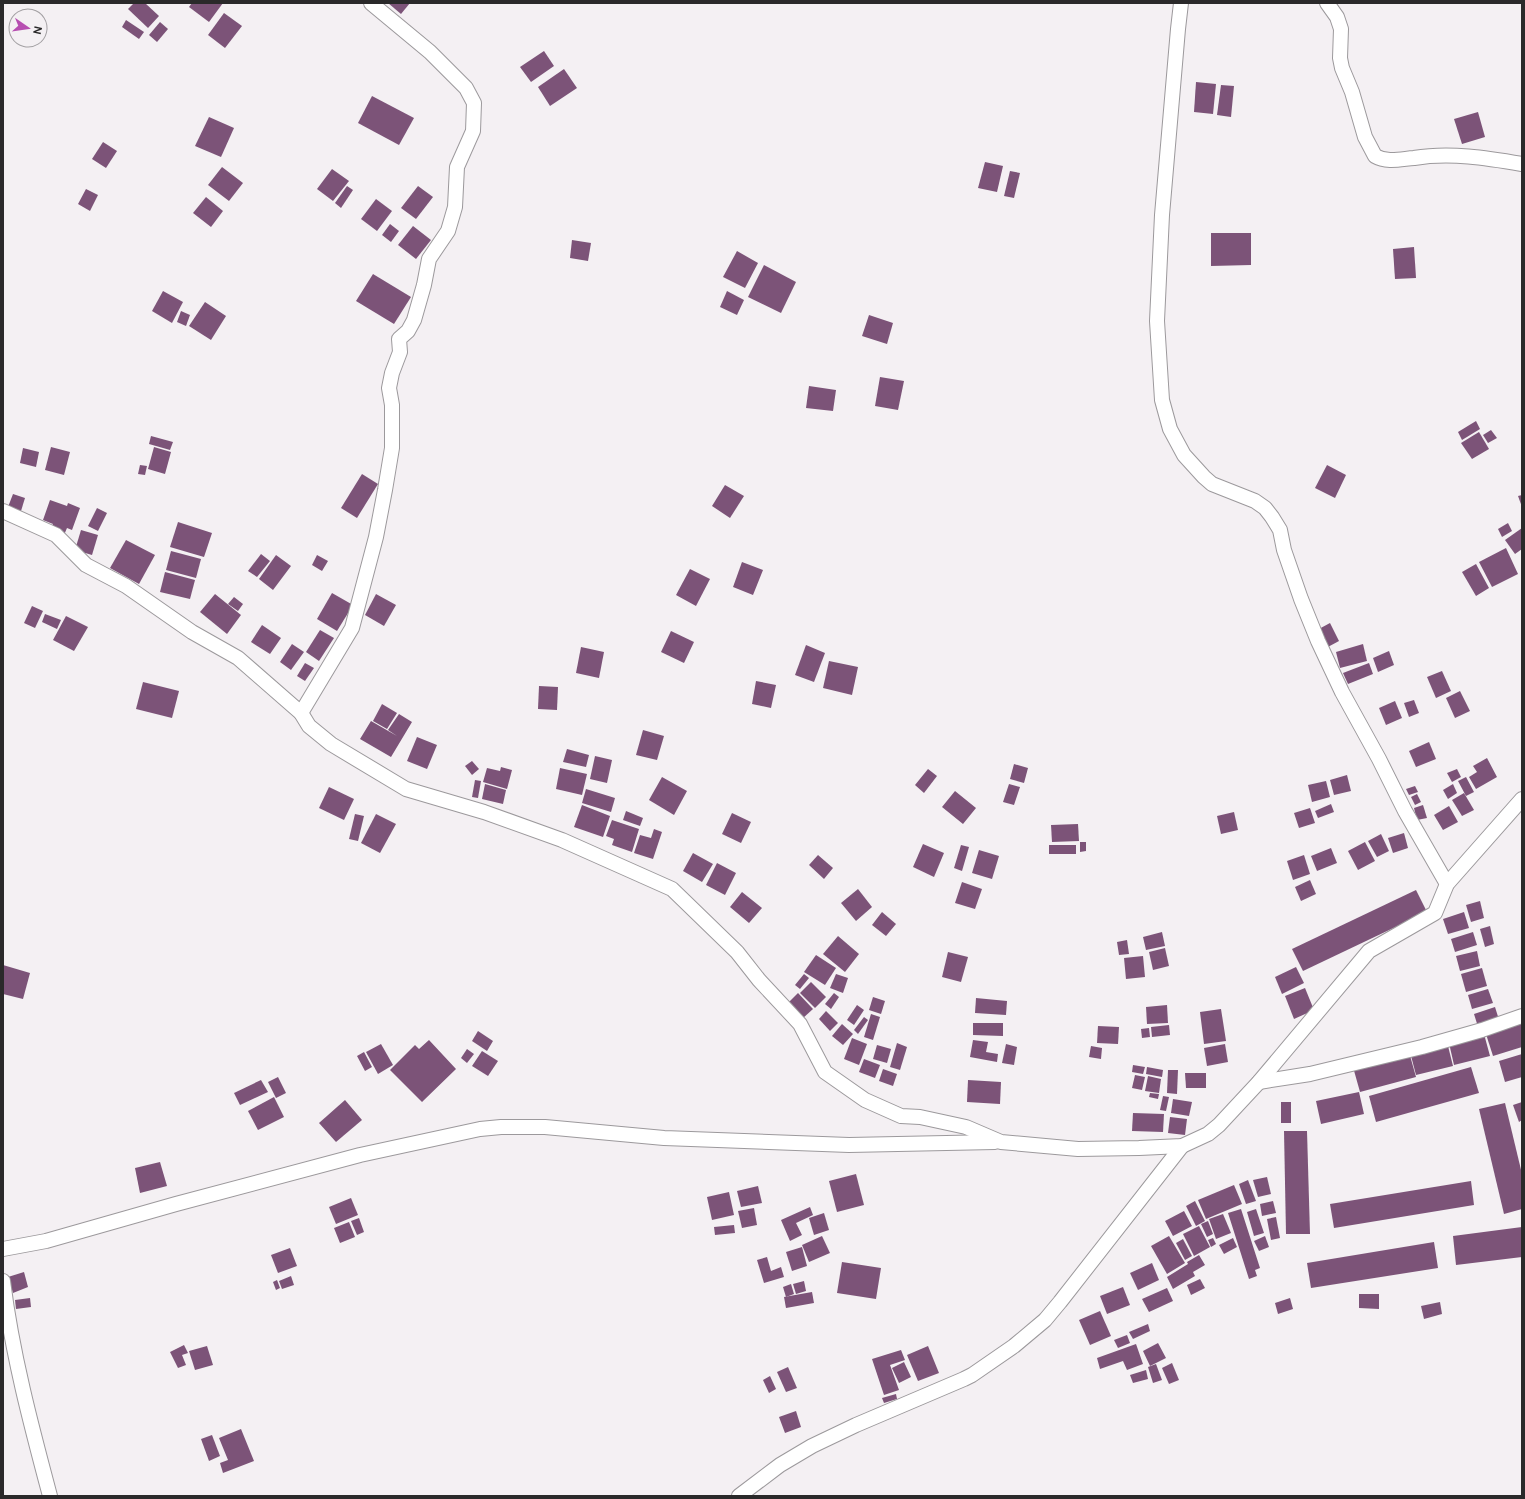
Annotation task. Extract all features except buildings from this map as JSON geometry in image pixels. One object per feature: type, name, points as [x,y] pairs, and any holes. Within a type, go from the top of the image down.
[{"type":"street","points":[[301,713],[352,628],[376,537],[392,448],[392,405],[389,388],[392,373],[400,352],[399,339],[408,332],[414,320],[424,285],[429,259],[448,231],[455,207],[457,167],[472,131],[474,103],[466,88],[430,52],[371,3]]},
{"type":"street","points":[[1181,3],[1162,215],[1157,321],[1162,400],[1170,428],[1184,455],[1204,477],[1212,484],[1255,501],[1265,508],[1280,530],[1301,599],[1318,641],[1342,692],[1379,759],[1405,811],[1446,884]]},
{"type":"street","points":[[1327,3],[1337,17],[1341,29],[1340,58],[1342,68],[1352,92],[1365,137],[1375,156],[1386,160],[1425,156],[1459,156],[1488,158],[1522,164]]},
{"type":"street","points":[[3,510],[56,535],[86,565],[126,586],[192,632],[238,658],[301,713],[309,726],[331,744],[406,789],[484,812],[562,840],[672,889],[737,952],[759,980],[800,1024],[825,1072],[865,1100],[901,1116],[920,1117],[966,1127],[1001,1142]]},
{"type":"street","points":[[3,1249],[46,1241],[176,1204],[360,1155],[480,1129],[501,1127],[545,1127],[664,1138],[849,1145],[1001,1142],[1078,1149],[1182,1146],[1208,1134],[1219,1125],[1259,1082],[1368,951],[1435,913],[1446,884],[1522,799]]},
{"type":"street","points":[[1259,1082],[1310,1074],[1422,1047],[1482,1030],[1522,1016]]},
{"type":"street","points":[[739,1496],[780,1465],[812,1446],[856,1425],[964,1379],[1014,1346],[1045,1320],[1182,1146]]},
{"type":"street","points":[[3,1281],[7,1312],[23,1386],[50,1496]]}]
